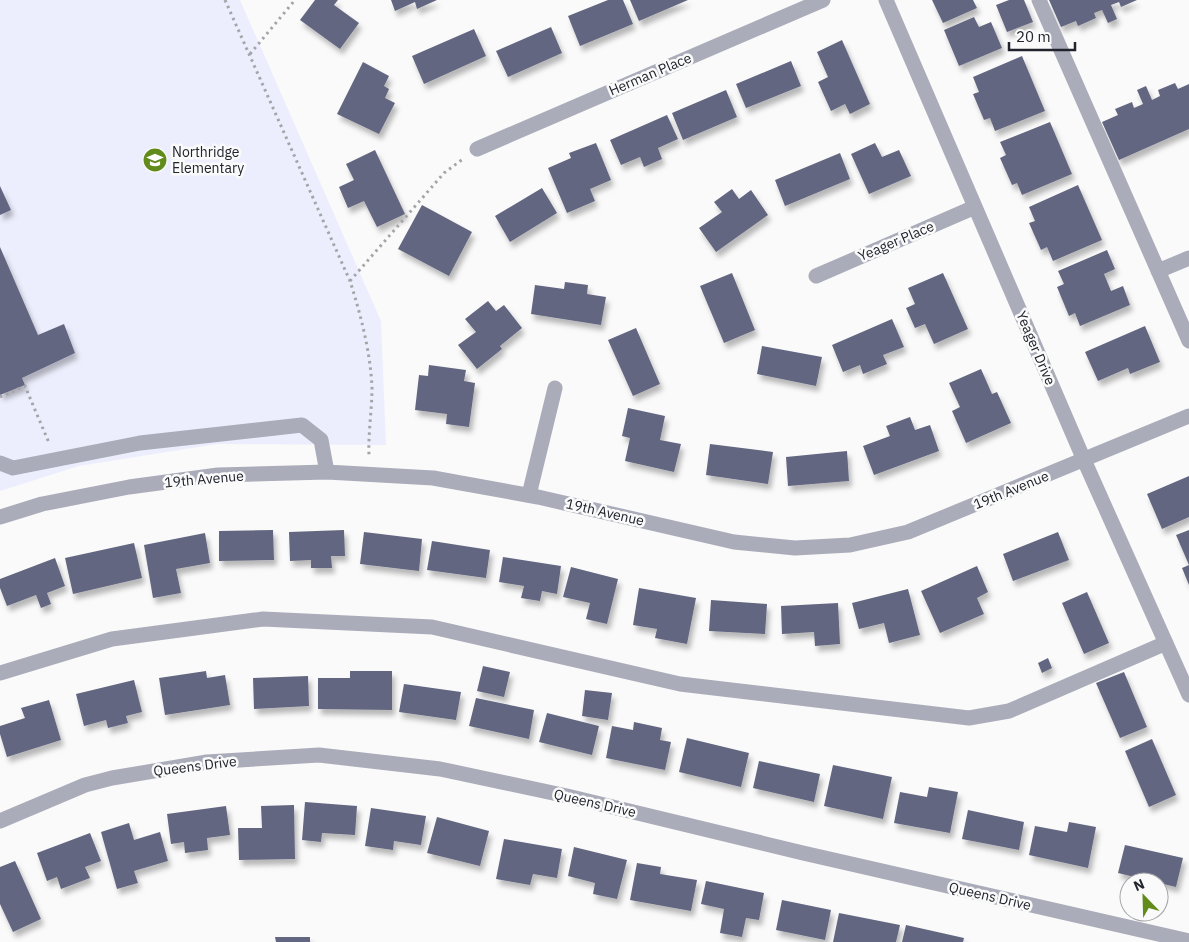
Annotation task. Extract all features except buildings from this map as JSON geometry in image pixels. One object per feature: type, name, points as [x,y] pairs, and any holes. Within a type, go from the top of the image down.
[{"type":"street","name":"Herman Place","points":[[477,149],[822,0]]},
{"type":"street","name":"Yeager Drive","points":[[886,0],[1084,460],[1189,695]]},
{"type":"street","points":[[1039,0],[1189,341]]},
{"type":"street","name":"Yeager Place","points":[[816,276],[975,207]]},
{"type":"street","points":[[1158,271],[1189,258]]},
{"type":"street","points":[[529,495],[555,388]]},
{"type":"street","name":"19th Avenue","points":[[0,517],[42,504],[130,486],[218,475],[327,472],[433,478],[529,495],[734,542],[795,548],[850,545],[908,532],[1189,416]]},
{"type":"street","points":[[0,463],[13,468],[140,443],[302,425],[321,440],[327,472]]},
{"type":"street","points":[[0,673],[112,638],[263,619],[432,627],[680,684],[969,718],[1009,711],[1166,643]]},
{"type":"street","name":"Queens Drive","points":[[0,821],[85,785],[112,778],[207,762],[319,755],[440,769],[568,796],[803,853],[1189,941]]},
{"type":"path","points":[[225,0],[350,281],[368,344],[372,388],[368,444],[370,474]]},
{"type":"path","points":[[250,54],[296,0]]},
{"type":"path","points":[[350,281],[444,173],[477,149]]},
{"type":"path","points":[[0,397],[26,386],[49,443]]},
{"type":"shaded area","name":"Northridge Elementary","points":[[0,0],[240,0],[381,321],[386,445],[217,444],[79,466],[0,491]]},
{"type":"place","name":"Northridge Elementary","points":[[155,160]]}]
